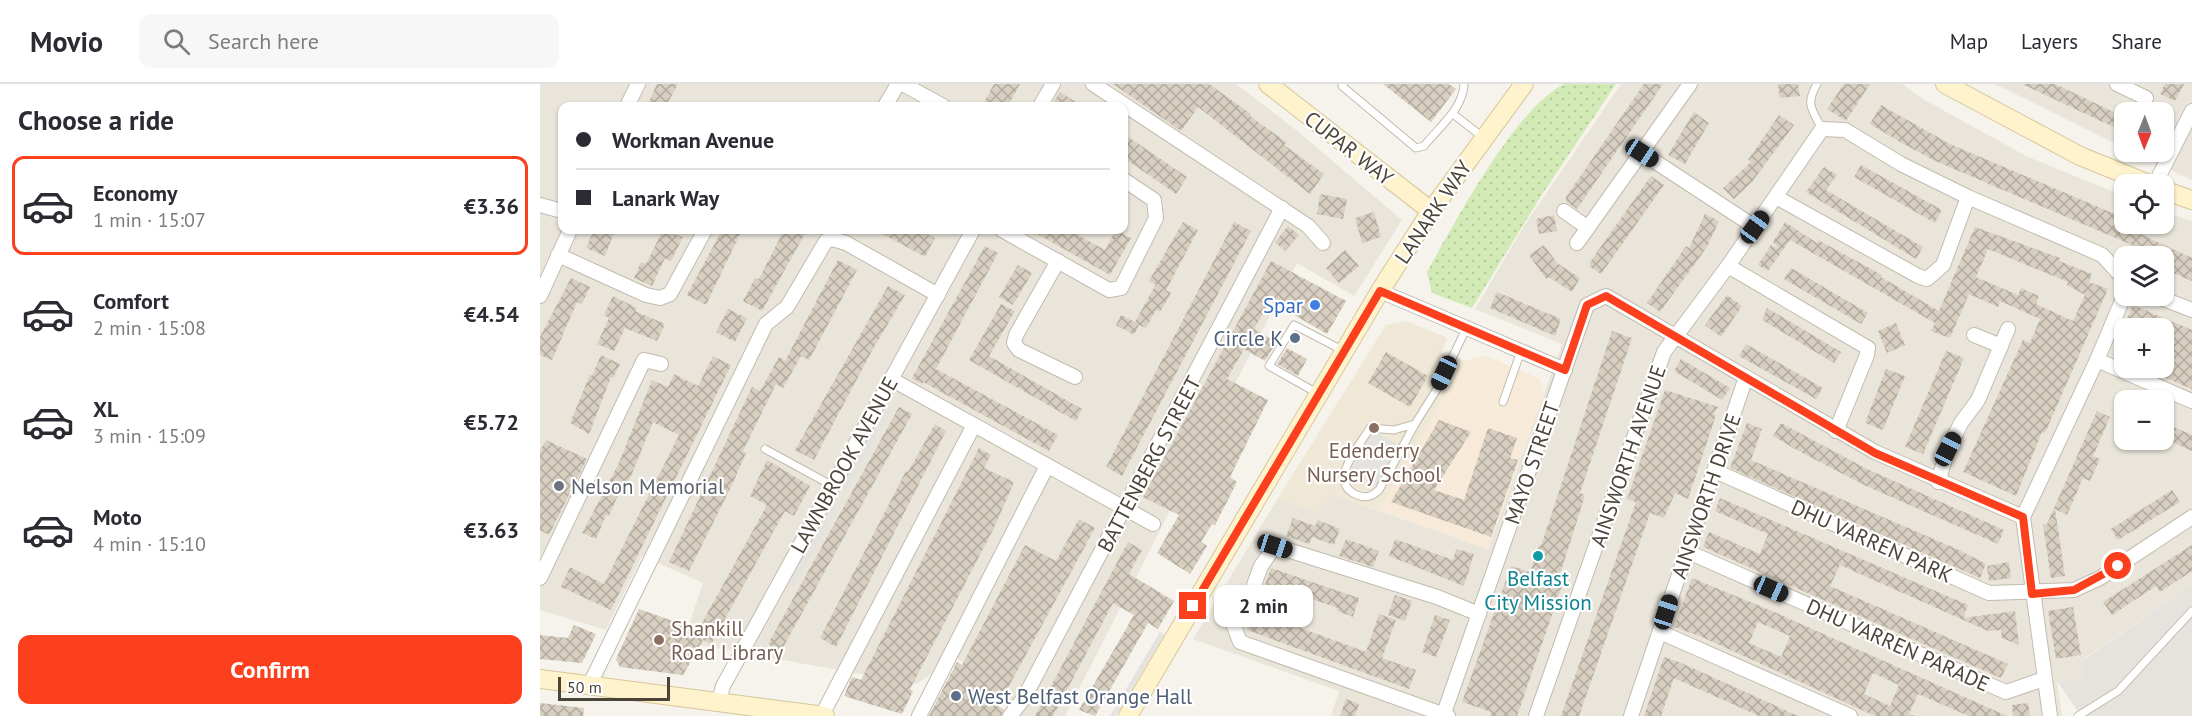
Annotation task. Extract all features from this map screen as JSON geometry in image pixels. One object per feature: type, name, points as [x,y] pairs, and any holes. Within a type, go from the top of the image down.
[{"type":"street","points":[[629,102],[638,84]]},
{"type":"street","points":[[887,102],[898,84]]},
{"type":"street","points":[[903,84],[936,102]]},
{"type":"street","points":[[1042,102],[1053,84]]},
{"type":"street","points":[[1094,84],[1121,102]]},
{"type":"street","name":"CUPAR WAY","points":[[1268,84],[1431,211]]},
{"type":"street","name":"LANARK WAY","points":[[1128,716],[1380,291],[1431,211],[1523,84]]},
{"type":"street","points":[[1577,243],[1690,84]]},
{"type":"street","points":[[1945,84],[2080,156],[2124,174]]},
{"type":"street","points":[[2117,84],[2133,87],[2146,98]]},
{"type":"street","points":[[1128,106],[1308,226],[1323,243]]},
{"type":"street","points":[[2160,174],[2192,111]]},
{"type":"street","points":[[1822,129],[1845,130],[1901,164],[1968,198],[2102,255],[2114,268]]},
{"type":"street","name":"AINSWORTH AVENUE","points":[[1536,716],[1664,352],[1728,266],[1822,129]]},
{"type":"street","points":[[1642,153],[1755,227]]},
{"type":"street","points":[[1009,234],[1109,290],[1121,288],[1155,218],[1154,200],[1128,183]]},
{"type":"street","points":[[2174,194],[2192,201]]},
{"type":"street","points":[[1776,197],[1927,279],[1943,266],[1968,198]]},
{"type":"street","points":[[540,205],[558,211]]},
{"type":"street","name":"BATTENBERG STREET","points":[[1010,716],[1039,670],[1101,555],[1123,507],[1201,367],[1282,208]]},
{"type":"street","points":[[1564,211],[1588,228]]},
{"type":"street","points":[[540,296],[568,234]]},
{"type":"street","points":[[558,255],[646,295],[660,298],[670,294],[703,234]]},
{"type":"street","name":"LAWNBROOK AVENUE","points":[[708,705],[723,686],[971,234]]},
{"type":"street","points":[[590,686],[766,324],[787,308],[826,241],[832,238],[846,243],[938,295]]},
{"type":"street","points":[[1058,261],[1016,335],[1014,343],[1019,350],[1075,377]]},
{"type":"street","points":[[1728,266],[1868,348],[1836,431]]},
{"type":"street","points":[[1380,291],[1565,370]]},
{"type":"street","name":"MAYO STREET","points":[[1445,716],[1587,305],[1606,296],[1674,337]]},
{"type":"street","points":[[2174,303],[2192,310]]},
{"type":"street","points":[[2050,716],[2023,517],[2097,360],[2120,306]]},
{"type":"street","points":[[1938,482],[1948,449],[1961,423],[1978,400],[2008,330]]},
{"type":"street","points":[[1974,335],[2001,346]]},
{"type":"street","points":[[1674,337],[1836,431],[1938,482],[2023,517]]},
{"type":"street","points":[[540,578],[544,559],[638,355],[662,364]]},
{"type":"street","points":[[2097,360],[2192,401]]},
{"type":"street","name":"AINSWORTH DRIVE","points":[[1630,716],[1746,377]]},
{"type":"street","points":[[891,379],[1153,524]]},
{"type":"street","points":[[540,680],[708,705],[823,716],[974,424]]},
{"type":"street","points":[[919,716],[1047,466]]},
{"type":"street","name":"DHU VARREN PARK","points":[[1715,471],[1989,593],[2032,594],[2074,590],[2100,578],[2192,517]]},
{"type":"street","points":[[1254,585],[1255,563],[1275,546],[1437,597],[1479,614]]},
{"type":"street","name":"DHU VARREN PARADE","points":[[1686,551],[2006,692],[2044,679]]},
{"type":"street","points":[[1242,611],[1226,619],[1240,642],[1445,716]]},
{"type":"street","points":[[1660,632],[1850,716]]},
{"type":"lane","points":[[1343,84],[1342,86],[1416,148],[1424,146],[1444,119],[1454,114],[1464,93],[1464,84]]},
{"type":"lane","points":[[1817,84],[1810,97],[1810,106],[1822,129]]},
{"type":"lane","points":[[1454,114],[1484,138]]},
{"type":"lane","points":[[1319,394],[1269,366],[1294,325],[1344,351]]},
{"type":"lane","points":[[1414,424],[1394,430],[1370,428],[1345,469],[1344,483],[1347,489],[1362,497],[1373,495],[1380,489],[1407,442],[1414,424],[1437,389],[1466,328]]},
{"type":"lane","points":[[1503,402],[1521,351]]},
{"type":"lane","points":[[1394,430],[1407,442]]},
{"type":"lane","points":[[765,449],[833,486]]},
{"type":"lane","points":[[2078,716],[2118,691],[2192,611]]},
{"type":"shaded area","points":[[540,84],[1236,84],[1300,133],[1402,220],[1354,296],[1297,263],[1065,716],[1013,716],[1007,706],[978,692],[986,676],[956,658],[916,684],[700,645],[686,634],[703,583],[642,556],[606,630],[540,610]]},
{"type":"shaded area","points":[[1621,84],[1902,84],[1923,99],[2026,156],[2114,192],[2114,234],[2174,234],[2174,215],[2192,221],[2192,585],[2083,659],[2084,679],[2057,681],[2062,716],[1331,716],[1339,691],[1193,639],[1278,498],[1315,512],[1332,494],[1488,549],[1562,344],[1475,309],[1524,226]]},
{"type":"shaded area","points":[[1995,84],[2192,84],[2192,180],[2153,162],[2174,162],[2174,102],[2114,102],[2114,143]]},
{"type":"shaded area","name":"Edenderry Nursery School","points":[[1406,321],[1445,337],[1447,339],[1441,353],[1465,361],[1379,510],[1332,494],[1315,512],[1278,498],[1386,325]]},
{"type":"shaded area","points":[[1485,355],[1540,379],[1544,393],[1488,549],[1379,510],[1465,361]]},
{"type":"shaded area","points":[[885,408],[891,411],[846,491],[841,488]]},
{"type":"shaded area","points":[[1370,429],[1404,448],[1379,490],[1344,472]]},
{"type":"shaded area","points":[[834,502],[839,505],[794,586],[789,583]]},
{"type":"shaded area","points":[[2192,585],[2192,716],[2081,716],[2057,681],[2084,679],[2083,660]]},
{"type":"shaded area","points":[[1160,632],[1164,635],[1116,716],[1110,716]]},
{"type":"green space","points":[[1565,84],[1616,84],[1541,196],[1472,308],[1432,293],[1427,272],[1488,168],[1527,115],[1546,96]]},
{"type":"building","points":[[657,84],[678,84],[668,102],[649,102]]},
{"type":"building","points":[[994,84],[1020,84],[1010,102],[984,102]]},
{"type":"building","points":[[1113,84],[1209,84],[1251,114],[1250,116],[1286,142],[1284,145],[1324,174],[1310,194],[1198,107],[1181,131]]},
{"type":"building","points":[[1383,84],[1449,84],[1456,89],[1431,122]]},
{"type":"building","points":[[1644,84],[1663,84],[1577,209],[1566,201],[1566,197]]},
{"type":"building","points":[[1778,84],[1798,84],[1800,96],[1780,98]]},
{"type":"building","points":[[1844,84],[1870,84],[1846,121],[1827,109]]},
{"type":"building","points":[[2022,84],[2055,84],[2114,112],[2114,127]]},
{"type":"building","points":[[2165,84],[2184,84],[2175,101],[2160,94]]},
{"type":"building","points":[[1060,92],[1076,102],[1054,102]]},
{"type":"building","points":[[1881,105],[1950,144],[2114,214],[2114,234],[2141,234],[2166,246],[2132,246],[1933,160],[1870,124]]},
{"type":"building","points":[[1694,112],[1709,123],[1685,164],[1668,155]]},
{"type":"building","points":[[1779,115],[1794,125],[1752,182],[1734,199],[1723,188],[1751,162],[1748,160]]},
{"type":"building","points":[[1128,137],[1187,177],[1176,194],[1128,161]]},
{"type":"building","points":[[1861,165],[1942,210],[1935,223],[1854,177]]},
{"type":"building","points":[[1824,167],[1837,175],[1826,190],[1923,247],[1916,259],[1806,192]]},
{"type":"building","points":[[1651,176],[1664,185],[1601,274],[1590,267],[1590,262]]},
{"type":"building","points":[[1320,194],[1347,199],[1343,219],[1317,214]]},
{"type":"building","points":[[1374,212],[1381,237],[1362,243],[1355,218]]},
{"type":"building","points":[[1705,214],[1719,221],[1707,247],[1660,312],[1647,303],[1686,246],[1689,248]]},
{"type":"building","points":[[1554,215],[1557,231],[1539,234],[1536,219]]},
{"type":"building","points":[[1183,222],[1198,230],[1166,290],[1149,281]]},
{"type":"building","points":[[1234,222],[1251,231],[1122,476],[1106,467]]},
{"type":"building","points":[[1785,222],[1817,243],[1818,240],[1882,275],[1881,277],[1939,311],[1975,227],[2060,258],[2059,261],[2092,274],[2089,282],[2108,289],[2045,433],[2042,432],[2016,496],[1963,472],[2023,340],[2030,343],[2040,319],[2000,301],[1998,307],[1969,294],[1950,338],[1931,331],[1935,323],[1790,240],[1768,271],[1758,265],[1771,245],[1779,249],[1773,242]],"holes":[[[1988,249],[2068,282],[2067,285],[2085,295],[2073,321],[2036,304],[2039,296],[2021,288],[2018,295],[1976,277]]]},
{"type":"building","points":[[1288,226],[1299,235],[1285,251],[1275,242]]},
{"type":"building","points":[[592,234],[613,234],[605,256],[586,248]]},
{"type":"building","points":[[661,234],[674,234],[683,237],[671,261],[665,258],[652,286],[634,278],[641,262],[646,264]]},
{"type":"building","points":[[720,234],[740,234],[706,305],[687,295]]},
{"type":"building","points":[[782,234],[805,234],[762,311],[743,301],[755,278],[759,279]]},
{"type":"building","points":[[882,234],[927,234],[935,238],[925,257]]},
{"type":"building","points":[[1037,234],[1076,234],[1105,250],[1114,234],[1124,234],[1131,238],[1110,275]]},
{"type":"building","points":[[1544,245],[1557,263],[1580,278],[1572,292],[1549,277],[1546,279],[1529,255]]},
{"type":"building","points":[[985,246],[998,253],[936,369],[1058,435],[1049,451],[912,378]]},
{"type":"building","points":[[1345,250],[1359,266],[1339,283],[1326,268]]},
{"type":"building","points":[[2174,250],[2192,258],[2192,281],[2174,274]]},
{"type":"building","points":[[838,260],[857,270],[809,360],[801,356],[783,388],[776,384],[743,451],[746,453],[731,487],[689,571],[669,562],[752,387],[760,391],[779,357],[785,361]]},
{"type":"building","points":[[1271,261],[1346,301],[1327,334],[1270,301],[1254,329],[1277,342],[1265,361],[1244,349],[1227,379],[1268,400],[1230,477],[1237,482],[1215,525],[1212,524],[1201,542],[1207,546],[1190,574],[1157,553],[1179,515],[1143,497]]},
{"type":"building","points":[[1018,265],[1032,273],[1013,305],[999,297]]},
{"type":"building","points":[[1791,268],[1868,313],[1861,324],[1784,279]]},
{"type":"building","points":[[571,278],[590,287],[582,304],[577,302],[552,360],[540,355],[540,337]]},
{"type":"building","points":[[1156,284],[1171,293],[1160,312],[1156,310],[1146,328],[1139,325],[1134,335],[1116,325],[1121,315],[1135,322]]},
{"type":"building","points":[[888,286],[905,295],[873,349],[814,460],[795,450]]},
{"type":"building","points":[[1497,292],[1561,319],[1555,336],[1490,308]]},
{"type":"building","points":[[1727,295],[1742,306],[1721,337],[1705,325]]},
{"type":"building","points":[[613,296],[637,308],[635,311],[665,324],[657,341],[625,328],[614,351],[597,344],[609,318],[604,315]]},
{"type":"building","points":[[1001,304],[1015,311],[989,356],[1082,409],[1076,421],[969,360]]},
{"type":"building","points":[[2133,306],[2135,306],[2164,318],[2127,318]]},
{"type":"building","points":[[1767,308],[1841,352],[1834,363],[1762,320]]},
{"type":"building","points":[[728,309],[747,318],[735,342],[716,332]]},
{"type":"building","points":[[2174,322],[2192,330],[2192,389],[2166,378],[2174,378]]},
{"type":"building","points":[[1896,323],[1905,345],[1887,353],[1878,331]]},
{"type":"building","points":[[1612,331],[1632,338],[1580,493],[1585,495],[1557,584],[1562,586],[1517,716],[1490,716],[1491,712],[1462,702],[1511,566],[1530,572],[1539,545],[1541,546]]},
{"type":"building","points":[[1746,344],[1823,388],[1816,399],[1739,356]]},
{"type":"building","points":[[1287,348],[1307,359],[1298,376],[1277,364]]},
{"type":"building","points":[[1946,351],[1964,358],[1923,454],[1905,447]]},
{"type":"building","points":[[1386,352],[1428,376],[1410,407],[1368,383]]},
{"type":"building","points":[[601,355],[620,364],[613,378],[611,377],[589,434],[570,423]]},
{"type":"building","points":[[713,356],[731,365],[611,610],[561,587],[570,567],[604,584],[679,435],[653,422],[631,476],[624,490],[621,488],[609,516],[606,515],[596,539],[582,533],[619,463],[652,380],[668,387],[674,374],[698,386]]},
{"type":"building","points":[[1681,359],[1730,388],[1722,400],[1674,371]]},
{"type":"building","points":[[1886,369],[1905,376],[1883,430],[1865,423]]},
{"type":"building","points":[[1665,390],[1718,407],[1713,414],[1716,415],[1688,499],[1675,493],[1664,518],[1650,513],[1579,716],[1561,716],[1636,502],[1627,499]]},
{"type":"building","points":[[899,407],[912,414],[781,651],[768,644]]},
{"type":"building","points":[[2097,411],[2110,417],[2093,456],[2100,459],[2090,481],[2083,478],[2067,515],[2055,509],[2065,576],[2051,578],[2043,525],[2047,524]]},
{"type":"building","points":[[1439,420],[1471,432],[1434,490],[1464,500],[1488,428],[1517,438],[1510,458],[1518,460],[1491,537],[1391,502]]},
{"type":"building","points":[[1747,423],[1762,429],[1751,460],[1959,550],[1986,564],[1980,578],[1730,468]]},
{"type":"building","points":[[1781,423],[1867,469],[2004,530],[1998,544],[1864,485],[1795,449],[1773,436]]},
{"type":"building","points":[[935,424],[946,431],[836,647],[820,638],[906,471],[908,472]]},
{"type":"building","points":[[2174,427],[2192,435],[2192,451],[2174,443]]},
{"type":"building","name":"Nelson Memorial","points":[[546,440],[587,459],[549,535],[540,530],[540,451]]},
{"type":"building","points":[[979,448],[991,455],[984,468],[1014,482],[994,528],[910,689],[913,691],[902,714],[844,696],[852,677],[861,680]]},
{"type":"building","points":[[767,460],[810,486],[794,516],[785,511],[711,644],[703,640],[683,675],[620,667],[616,659],[639,609],[698,630],[767,505],[750,496]]},
{"type":"building","points":[[2172,490],[2180,502],[2118,540],[2111,529]]},
{"type":"building","points":[[1720,498],[1968,605],[1963,618],[2015,611],[2019,645],[2002,638],[2001,630],[1988,631],[1840,565],[1830,586],[2008,664],[2001,678],[1703,547],[1709,532],[1760,554],[1768,534],[1715,511]]},
{"type":"building","points":[[1293,518],[1315,526],[1318,520],[1340,529],[1334,545],[1312,537],[1309,544],[1286,536]]},
{"type":"building","points":[[1079,519],[1095,528],[998,706],[1004,710],[1001,716],[929,716],[957,662],[962,665],[1025,545],[1056,561]]},
{"type":"building","points":[[1346,539],[1379,551],[1373,567],[1339,556]]},
{"type":"building","points":[[1395,539],[1453,560],[1456,549],[1474,554],[1464,586],[1389,556]]},
{"type":"building","points":[[1128,542],[1142,550],[1129,574],[1174,601],[1158,629],[1148,623],[1095,716],[1079,710],[1134,615],[1113,603],[1053,716],[1035,716]]},
{"type":"building","points":[[2192,545],[2192,571],[2160,592],[2156,586],[2112,615],[2103,602]]},
{"type":"building","points":[[2009,562],[2011,578],[1989,581],[1987,566]]},
{"type":"building","points":[[1271,568],[1359,598],[1353,617],[1337,611],[1338,608],[1309,598],[1264,587]]},
{"type":"building","points":[[1692,578],[1772,611],[2007,716],[1969,716],[1918,694],[1909,714],[1915,716],[1875,716],[1702,637],[1674,627]],"holes":[[[1758,622],[1790,636],[1781,657],[1749,643]],[[1873,673],[1899,685],[1890,706],[1864,694]]]},
{"type":"building","points":[[1395,595],[1412,601],[1405,621],[1388,615]]},
{"type":"building","points":[[2073,607],[2081,655],[2056,659],[2048,611]]},
{"type":"building","points":[[1254,611],[1366,652],[1379,614],[1396,620],[1382,658],[1416,670],[1409,689],[1247,630]]},
{"type":"building","points":[[1435,615],[1450,620],[1436,657],[1422,652]]},
{"type":"building","points":[[574,625],[596,634],[582,663],[540,659],[540,635],[568,638]]},
{"type":"building","points":[[1664,657],[1798,716],[1759,716],[1674,678],[1661,716],[1644,716]]},
{"type":"building","points":[[1346,699],[1359,704],[1355,716],[1340,716]]},
{"type":"building","points":[[540,703],[584,708],[583,716],[540,716]]},
{"type":"building","points":[[2028,703],[2030,716],[2013,716],[2012,705]]},
{"type":"place","name":"Spar","points":[[1315,305]]},
{"type":"place","name":"Circle K","points":[[1295,338]]},
{"type":"place","name":"Edenderry Nursery School","points":[[1374,428]]},
{"type":"place","name":"Nelson Memorial","points":[[559,486]]},
{"type":"place","name":"Belfast City Mission","points":[[1538,556]]},
{"type":"place","name":"Shankill Road Library","points":[[659,640]]},
{"type":"place","name":"West Belfast Orange Hall","points":[[956,696]]},
{"type":"route","points":[[1193,606],[1380,291],[1565,370],[1587,305],[1606,296],[1875,453],[2023,517],[2032,594],[2074,590],[2100,578],[2118,566]]}]
